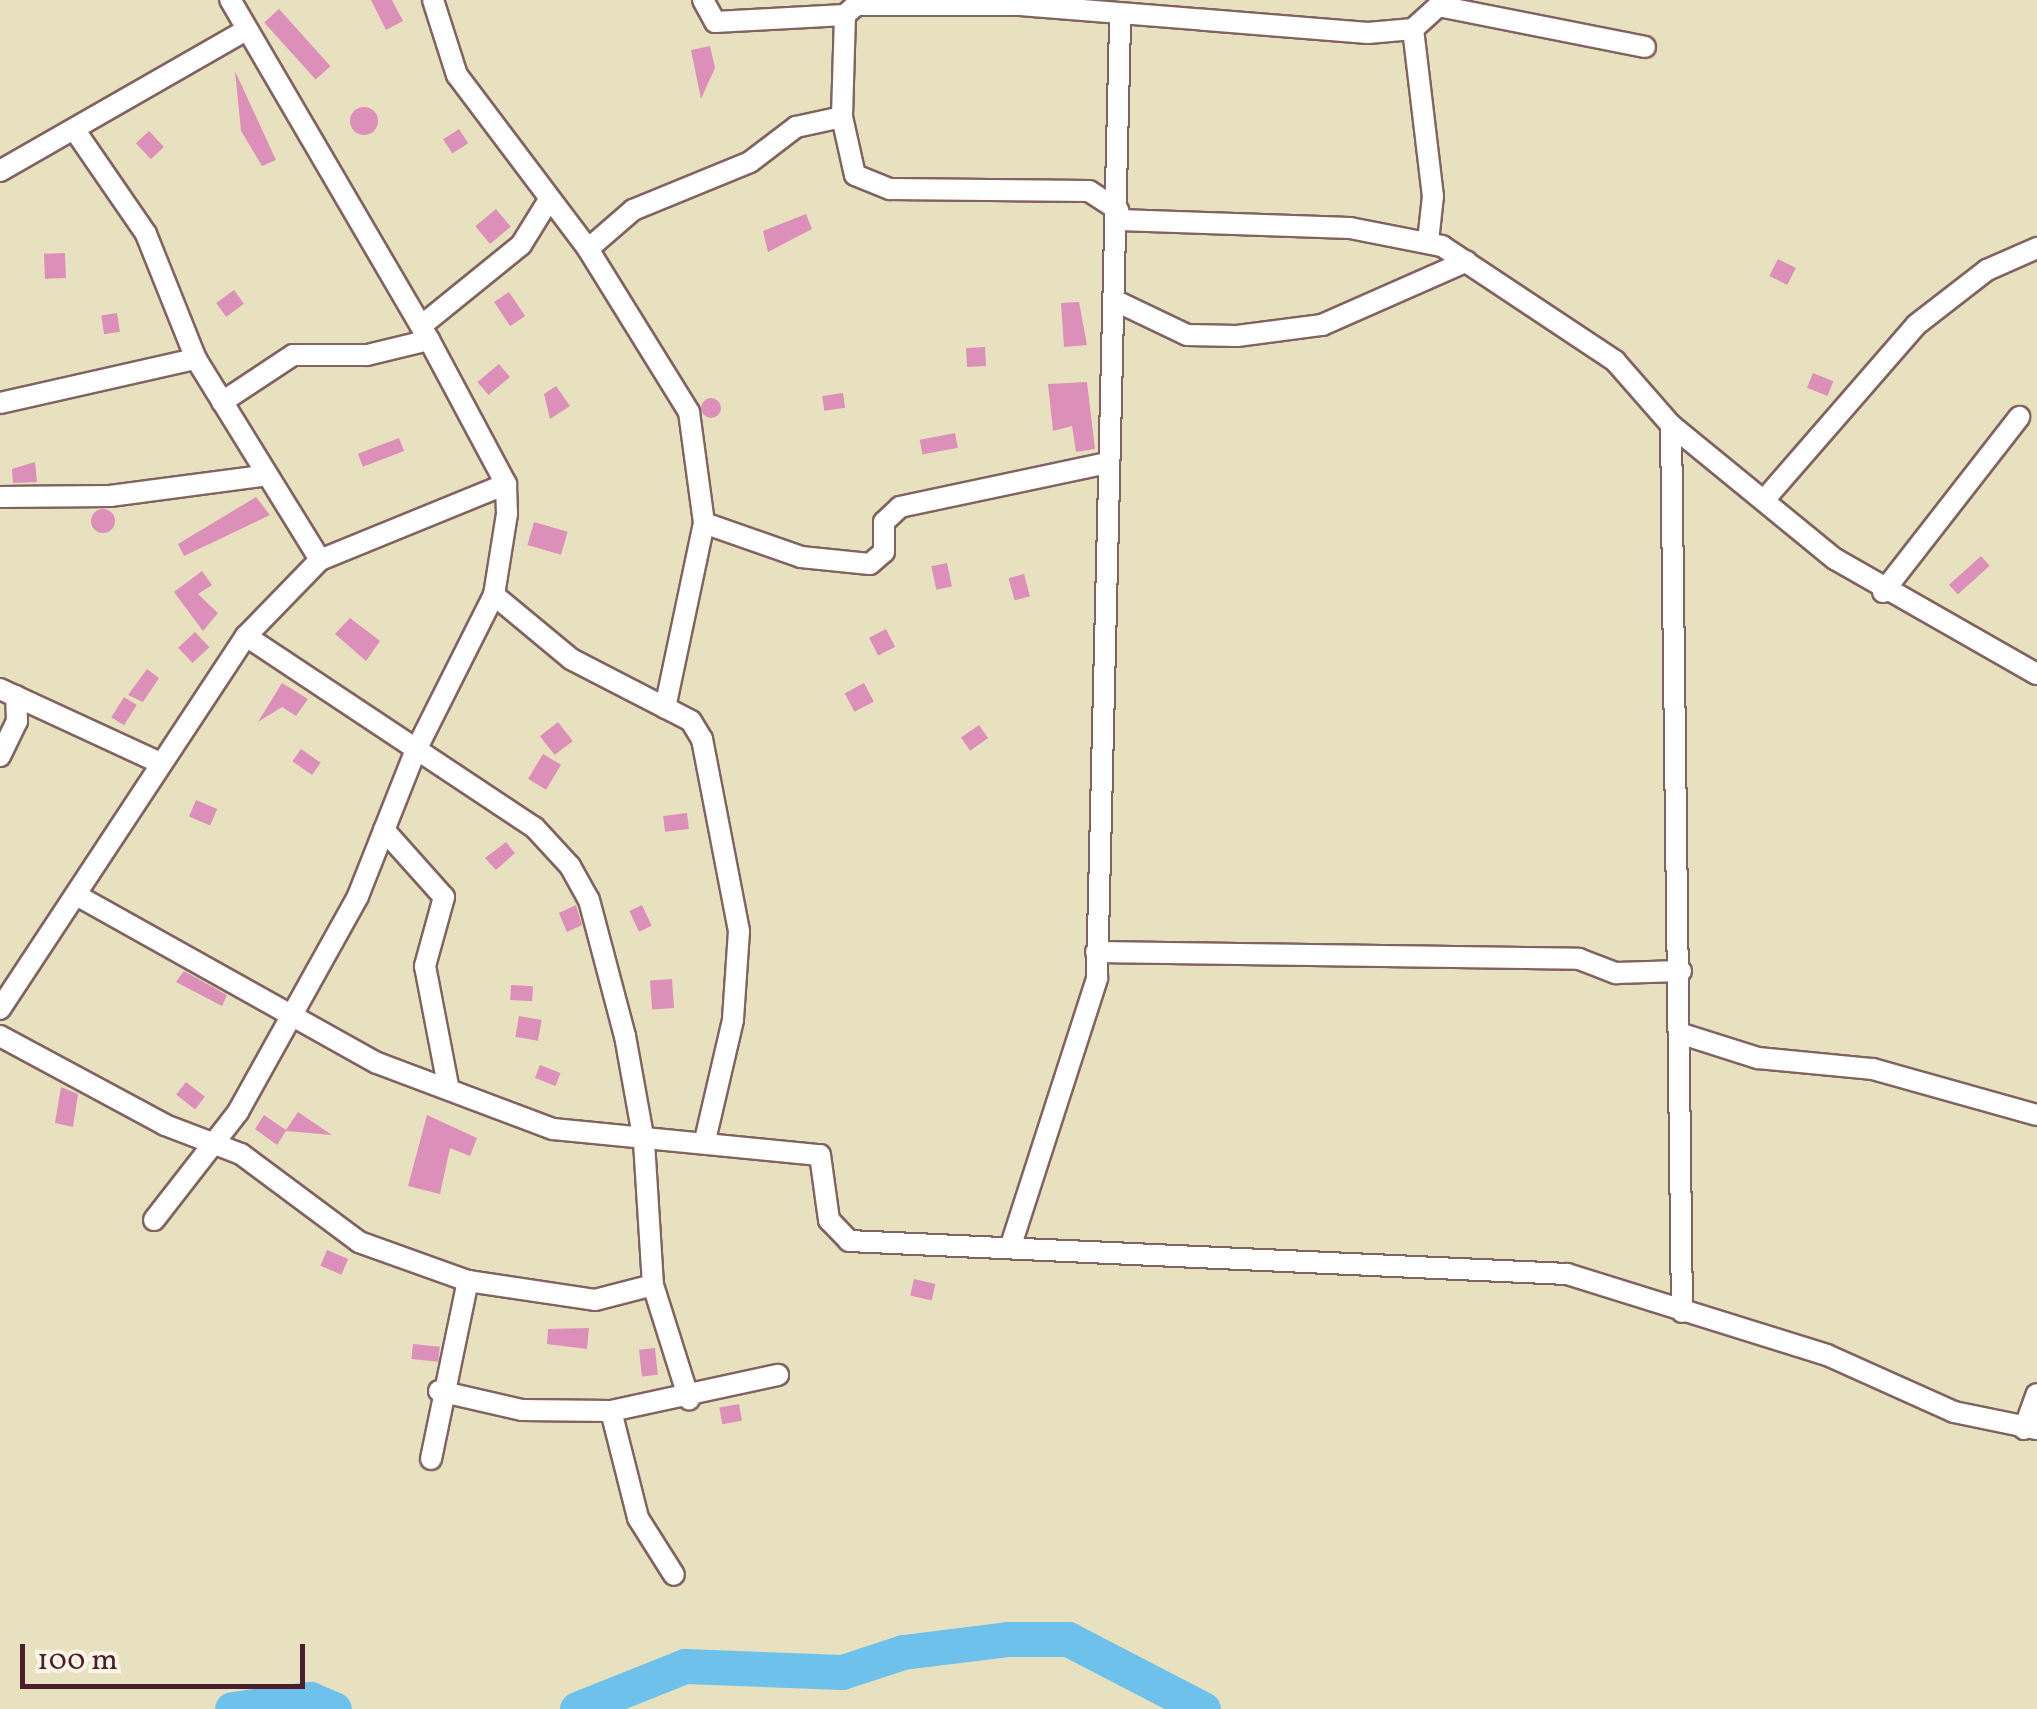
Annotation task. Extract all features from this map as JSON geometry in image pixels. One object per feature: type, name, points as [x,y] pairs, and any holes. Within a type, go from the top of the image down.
[{"type":"street","points":[[154,1220],[211,1147],[292,1021],[384,830],[415,752],[494,595],[506,484],[425,333],[230,0]]},
{"type":"street","points":[[432,0],[457,75],[547,202],[588,249],[689,412],[704,522],[665,708]]},
{"type":"street","points":[[702,0],[715,22],[852,7],[1020,5],[1120,20],[1413,29],[1442,3],[1645,48]]},
{"type":"street","points":[[852,7],[842,117],[847,162],[866,182],[1061,188],[1119,215],[1350,228],[1428,242],[1466,261],[1615,361],[1671,425],[1883,592],[1964,626],[2037,674]]},
{"type":"street","points":[[1011,1245],[1095,995],[1107,462],[1118,302],[1120,20]]},
{"type":"street","points":[[1413,29],[1433,196],[1428,242]]},
{"type":"street","points":[[0,171],[76,132],[246,30]]},
{"type":"street","points":[[588,249],[633,210],[750,162],[796,127],[842,117]]},
{"type":"street","points":[[76,132],[146,234],[196,359],[261,476],[320,560]]},
{"type":"street","points":[[222,402],[293,355],[367,354],[425,333],[521,245],[547,202]]},
{"type":"street","points":[[1765,499],[1916,325],[1987,270],[2006,269],[2037,248]]},
{"type":"street","points":[[1118,302],[1187,335],[1238,336],[1322,325],[1466,261]]},
{"type":"street","points":[[0,404],[196,359]]},
{"type":"street","points":[[1883,592],[2019,418]]},
{"type":"street","points":[[1671,425],[1669,766],[1681,833],[1682,1312]]},
{"type":"street","points":[[704,522],[800,558],[870,564],[900,506],[1107,462]]},
{"type":"street","points":[[0,498],[110,496],[261,476]]},
{"type":"street","points":[[0,1009],[78,896],[156,761],[246,636],[320,560],[506,484]]},
{"type":"street","points":[[494,595],[571,659],[665,708],[702,739],[739,931],[733,1020],[706,1140]]},
{"type":"street","points":[[246,636],[415,752],[534,827],[570,866],[588,900],[644,1142],[652,1285],[689,1399]]},
{"type":"street","points":[[8,693],[156,761]]},
{"type":"street","points":[[8,693],[17,720]]},
{"type":"street","points":[[0,756],[17,720],[41,706]]},
{"type":"street","points":[[384,830],[444,898],[425,966],[448,1085]]},
{"type":"street","points":[[78,896],[196,956],[292,1021],[377,1064],[448,1085],[553,1129],[644,1142],[706,1140],[820,1154],[830,1220],[849,1241],[1011,1245],[1262,1267],[1523,1267],[1682,1312],[2030,1429],[2037,1394]]},
{"type":"street","points":[[1096,952],[1579,959],[1616,973],[1681,970]]},
{"type":"street","points":[[1679,1032],[1758,1058],[1873,1068],[2037,1115]]},
{"type":"street","points":[[0,1036],[211,1147],[264,1167],[359,1242],[468,1281],[595,1300],[652,1285]]},
{"type":"street","points":[[430,1458],[438,1391],[468,1281]]},
{"type":"street","points":[[438,1391],[522,1410],[611,1411],[689,1399],[778,1375]]},
{"type":"street","points":[[611,1411],[638,1518],[674,1575]]},
{"type":"building","points":[[371,0],[392,0],[403,21],[386,30]]},
{"type":"building","points":[[279,9],[331,66],[316,80],[264,22]]},
{"type":"building","points":[[710,46],[715,68],[701,99],[691,50]]},
{"type":"building","points":[[235,71],[276,160],[262,166],[241,131]]},
{"type":"building","points":[[364,107],[374,111],[378,121],[374,131],[364,135],[354,131],[350,121],[354,111]]},
{"type":"building","points":[[459,129],[468,143],[452,154],[443,139]]},
{"type":"building","points":[[149,131],[164,147],[151,159],[136,143]]},
{"type":"building","points":[[496,209],[511,227],[490,244],[475,226]]},
{"type":"building","points":[[806,214],[812,229],[768,252],[763,231]]},
{"type":"building","points":[[65,253],[66,278],[45,279],[44,254]]},
{"type":"building","points":[[1778,259],[1796,268],[1787,285],[1769,276]]},
{"type":"building","points":[[234,290],[244,304],[226,317],[216,303]]},
{"type":"building","points":[[509,292],[525,316],[510,326],[494,302]]},
{"type":"building","points":[[1079,302],[1087,345],[1064,347],[1061,303]]},
{"type":"building","points":[[117,313],[120,332],[104,334],[101,316]]},
{"type":"building","points":[[985,347],[986,366],[967,367],[966,348]]},
{"type":"building","points":[[499,364],[510,377],[488,395],[478,382]]},
{"type":"building","points":[[1813,373],[1833,381],[1827,396],[1807,388]]},
{"type":"building","points":[[1087,382],[1095,449],[1076,452],[1072,426],[1053,431],[1048,384]]},
{"type":"building","points":[[556,386],[570,406],[550,419],[544,394]]},
{"type":"building","points":[[843,393],[845,408],[824,411],[822,396]]},
{"type":"building","points":[[707,398],[715,398],[721,408],[715,418],[707,418],[701,412],[701,404]]},
{"type":"building","points":[[955,433],[958,448],[923,455],[920,440]]},
{"type":"building","points":[[399,438],[404,451],[363,467],[358,454]]},
{"type":"building","points":[[35,462],[37,482],[13,483],[12,469]]},
{"type":"building","points":[[256,497],[270,515],[184,556],[178,544]]},
{"type":"building","points":[[103,509],[115,521],[103,533],[91,521]]},
{"type":"building","points":[[534,522],[568,532],[561,555],[527,545]]},
{"type":"building","points":[[1981,556],[1990,566],[1958,594],[1949,585]]},
{"type":"building","points":[[947,563],[952,586],[936,590],[931,566]]},
{"type":"building","points":[[202,571],[212,585],[198,594],[218,613],[203,631],[174,592]]},
{"type":"building","points":[[1024,574],[1030,596],[1014,600],[1009,578]]},
{"type":"building","points":[[350,618],[380,641],[366,661],[335,634]]},
{"type":"building","points":[[886,629],[895,647],[878,655],[869,638]]},
{"type":"building","points":[[195,632],[209,647],[193,663],[178,648]]},
{"type":"building","points":[[147,669],[159,678],[143,702],[128,695]]},
{"type":"building","points":[[282,683],[308,699],[296,716],[282,707],[258,722]]},
{"type":"building","points":[[864,683],[874,702],[854,712],[845,693]]},
{"type":"building","points":[[124,697],[137,705],[124,725],[111,717]]},
{"type":"building","points":[[558,722],[573,741],[555,755],[540,736]]},
{"type":"building","points":[[979,725],[988,738],[970,751],[961,738]]},
{"type":"building","points":[[301,749],[321,763],[312,775],[292,761]]},
{"type":"building","points":[[543,754],[561,765],[546,790],[528,779]]},
{"type":"building","points":[[196,800],[217,809],[210,826],[189,817]]},
{"type":"building","points":[[687,813],[689,829],[665,832],[663,816]]},
{"type":"building","points":[[506,842],[515,853],[496,870],[485,858]]},
{"type":"building","points":[[576,905],[582,925],[567,932],[559,913]]},
{"type":"building","points":[[642,905],[652,926],[639,932],[629,911]]},
{"type":"building","points":[[184,971],[227,995],[222,1006],[176,982]]},
{"type":"building","points":[[672,979],[674,1008],[652,1009],[650,981]]},
{"type":"building","points":[[511,985],[533,986],[532,1001],[510,1000]]},
{"type":"building","points":[[519,1016],[542,1020],[538,1041],[515,1037]]},
{"type":"building","points":[[540,1065],[561,1073],[556,1086],[535,1078]]},
{"type":"building","points":[[186,1082],[205,1097],[195,1109],[176,1095]]},
{"type":"building","points":[[61,1087],[78,1094],[73,1127],[55,1123]]},
{"type":"building","points":[[298,1112],[332,1135],[286,1131],[277,1145],[255,1129],[264,1115],[286,1130]]},
{"type":"building","points":[[427,1115],[477,1138],[470,1156],[450,1148],[440,1194],[408,1186]]},
{"type":"building","points":[[327,1250],[348,1259],[342,1275],[320,1266]]},
{"type":"building","points":[[914,1279],[935,1284],[932,1301],[910,1296]]},
{"type":"building","points":[[589,1328],[587,1349],[547,1344],[548,1329]]},
{"type":"building","points":[[413,1344],[440,1347],[438,1362],[411,1359]]},
{"type":"building","points":[[655,1348],[658,1375],[642,1377],[639,1350]]},
{"type":"building","points":[[739,1404],[742,1421],[722,1424],[719,1407]]},
{"type":"waterway","points":[[577,1709],[685,1666],[842,1672],[903,1652],[1007,1639],[1068,1639],[1203,1709]]},
{"type":"waterway","points":[[232,1709],[310,1699],[334,1709]]}]
